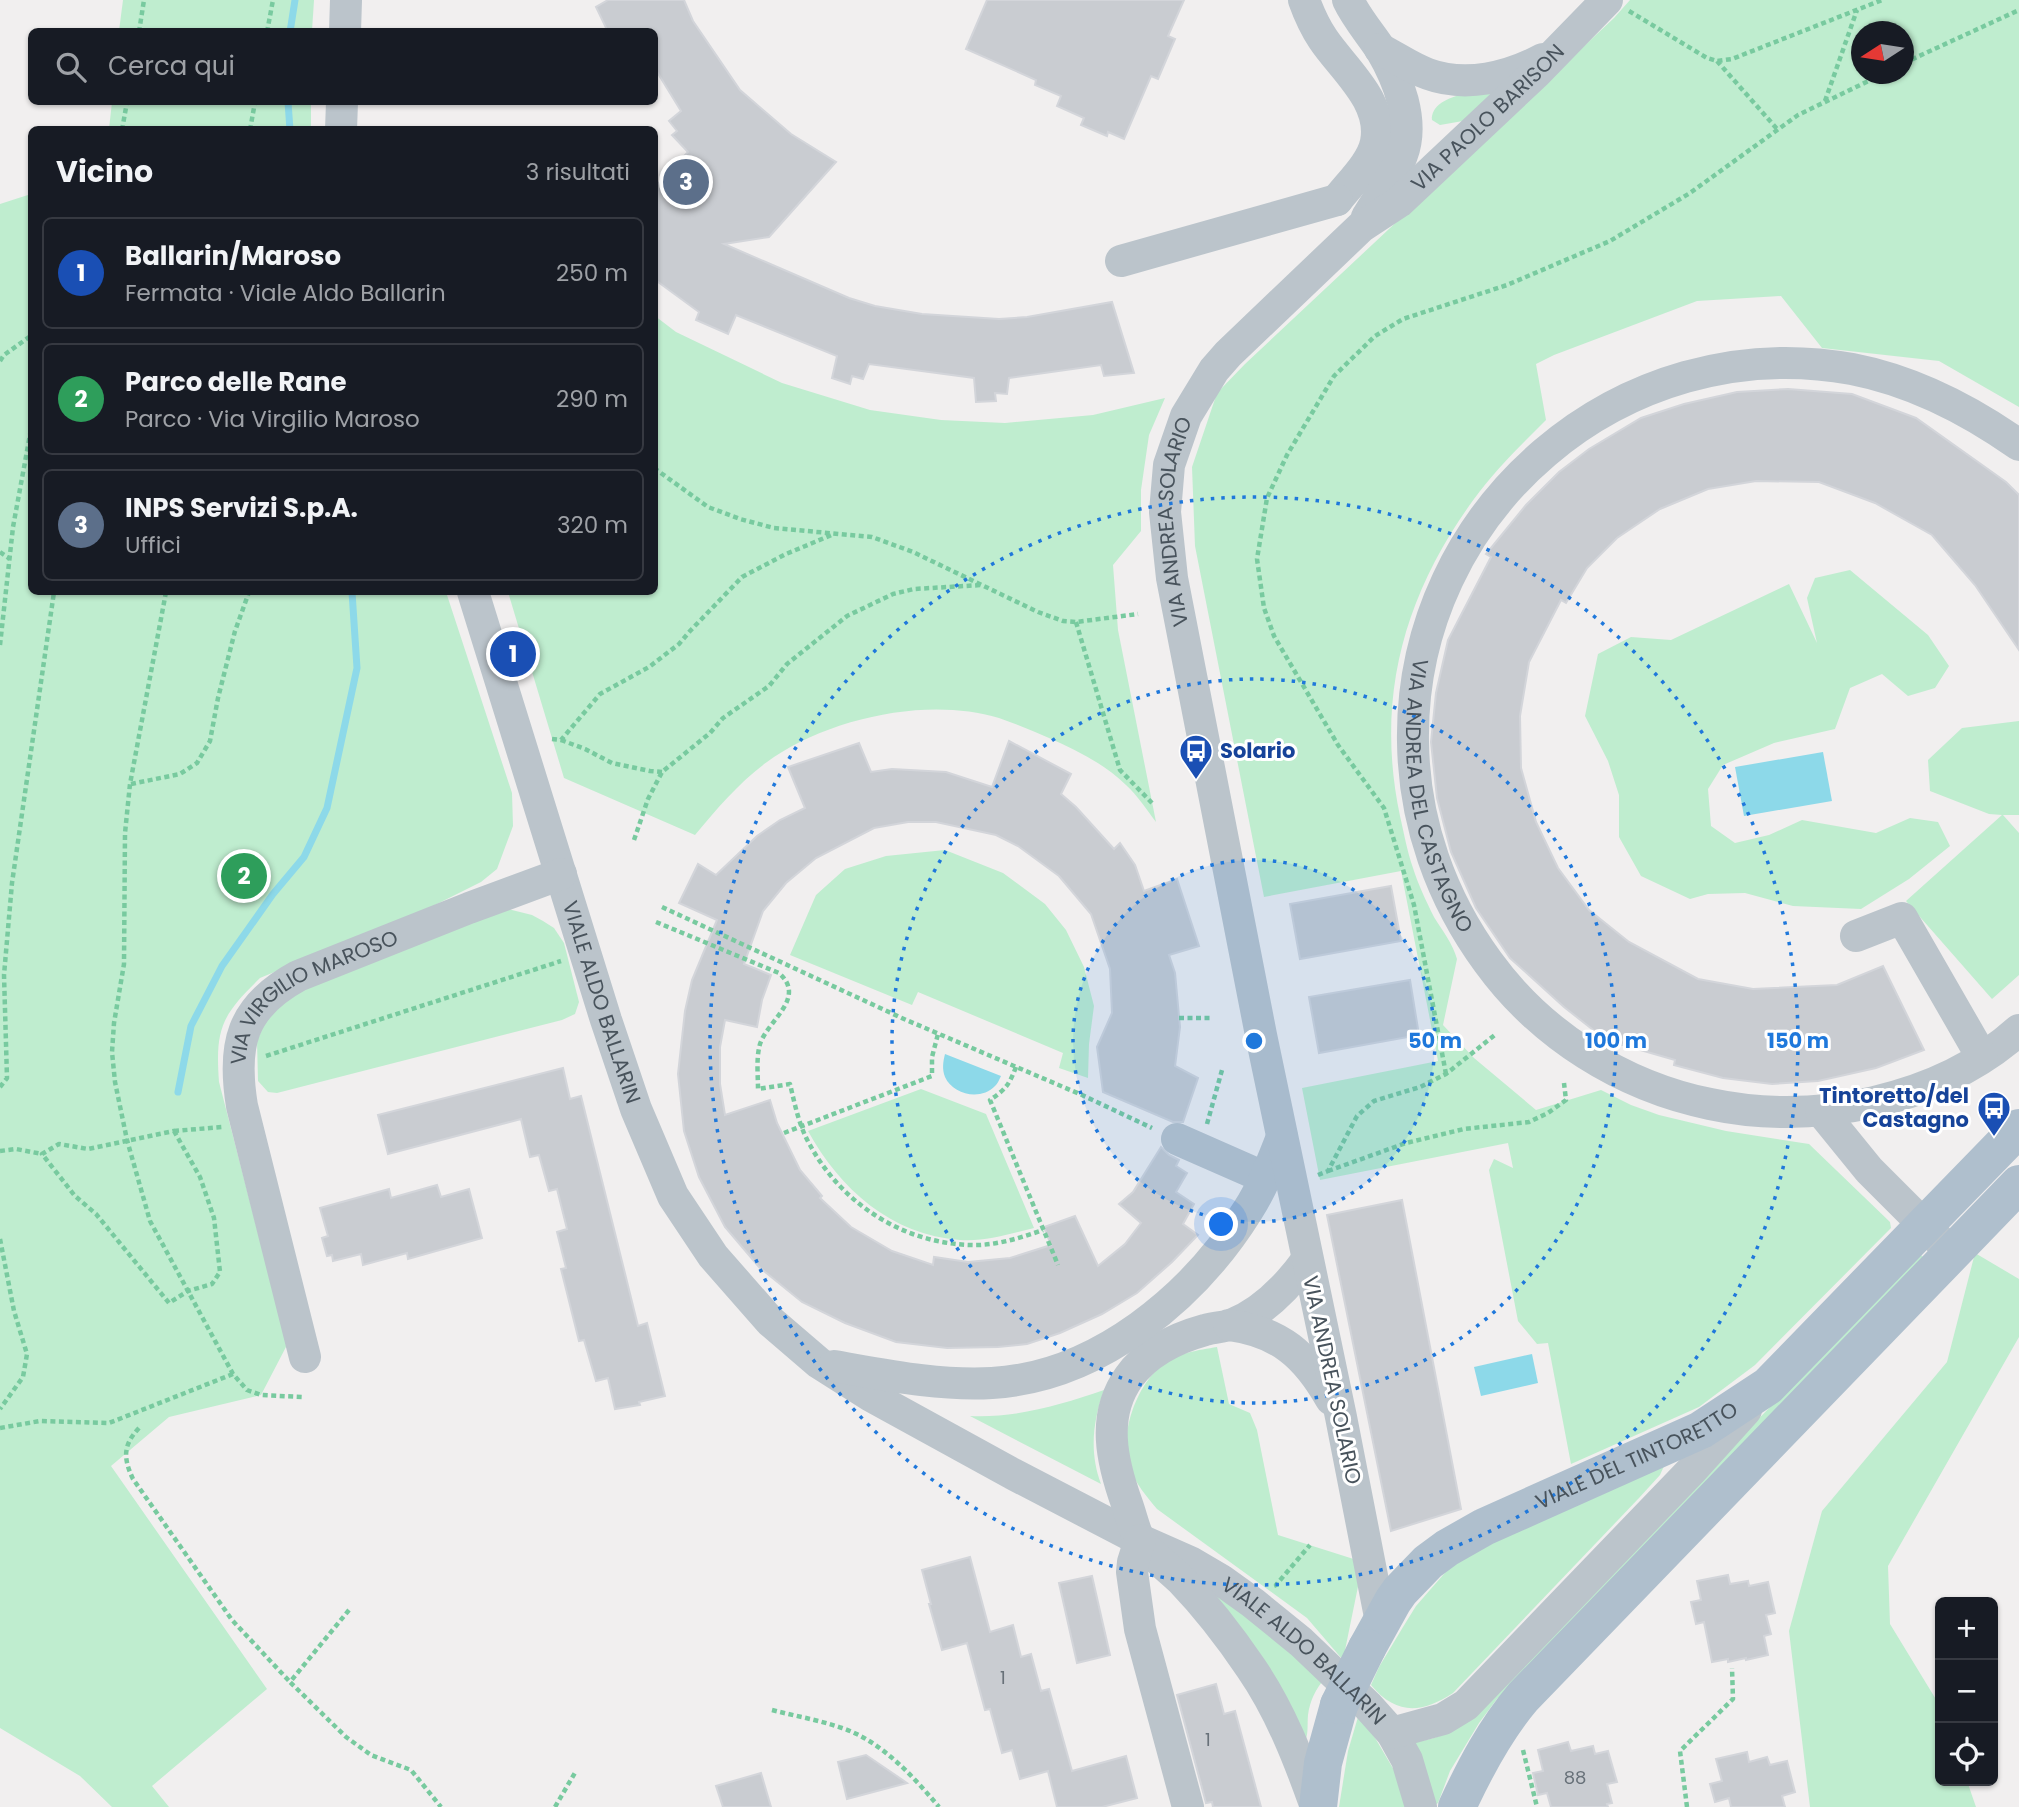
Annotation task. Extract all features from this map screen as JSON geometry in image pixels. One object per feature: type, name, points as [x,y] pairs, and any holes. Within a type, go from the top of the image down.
[{"type":"main road","name":"VIALE DEL TINTORETTO","points":[[1317,1807],[1323,1763],[1339,1705],[1392,1601],[1405,1585],[1429,1562],[1454,1544],[1530,1506],[1701,1430],[1768,1386],[2019,1128]]},
{"type":"main road","points":[[1457,1807],[1482,1757],[1523,1697],[2019,1184]]},
{"type":"street","points":[[345,28],[346,0]]},
{"type":"street","points":[[1121,261],[1337,200],[1358,174],[1376,143],[1376,126],[1371,105],[1323,39],[1304,0]]},
{"type":"street","points":[[1337,200],[1361,227],[1391,177],[1405,143],[1406,121],[1402,100],[1380,48],[1356,17],[1348,0]]},
{"type":"street","name":"VIA PAOLO BARISON","points":[[1361,227],[1399,202],[1558,51],[1614,3]]},
{"type":"street","points":[[1380,48],[1428,74],[1467,80],[1515,71],[1558,51]]},
{"type":"street","points":[[341,126],[342,105]]},
{"type":"street","name":"VIA ANDREA SOLARIO","points":[[1361,227],[1227,354],[1214,370],[1186,416],[1176,443],[1166,480],[1165,512],[1170,569],[1282,1138],[1341,1417],[1374,1635]]},
{"type":"street","name":"VIA ANDREA DEL CASTAGNO","points":[[2019,445],[1984,421],[1937,396],[1896,380],[1853,369],[1818,365],[1760,364],[1721,369],[1647,390],[1595,416],[1563,437],[1523,472],[1499,499],[1468,542],[1443,590],[1421,658],[1414,711],[1414,765],[1420,809],[1431,851],[1450,899],[1470,937],[1493,970],[1522,1002],[1555,1031],[1590,1056],[1632,1079],[1666,1093],[1720,1106],[1775,1112],[1821,1111],[1876,1101],[1941,1079],[1982,1057],[2019,1030]]},
{"type":"street","name":"VIALE ALDO BALLARIN","points":[[474,595],[636,1109],[673,1196],[713,1256],[770,1321],[818,1363],[906,1415],[1140,1541],[1192,1563],[1253,1602],[1309,1649],[1392,1733],[1407,1760],[1421,1807]]},
{"type":"street","name":"VIA VIRGILIO MAROSO","points":[[305,1357],[239,1090],[240,1044],[255,1011],[264,1000],[286,983],[352,954],[561,874]]},
{"type":"street","points":[[1856,936],[1902,918],[1982,1057]]},
{"type":"street","points":[[1821,1111],[1869,1170],[1952,1253]]},
{"type":"street","points":[[1190,1138],[1266,1178]]},
{"type":"street","points":[[818,1363],[918,1379],[993,1383],[1024,1379],[1059,1369],[1100,1351],[1143,1323],[1178,1295],[1208,1263],[1237,1227],[1256,1197],[1282,1138]]},
{"type":"street","name":"VIALE ALDO BALLARIN","points":[[1307,1260],[1293,1279],[1255,1312],[1229,1325],[1174,1341],[1139,1364],[1128,1378],[1116,1404],[1112,1421],[1113,1457],[1140,1541],[1199,1600],[1254,1672],[1291,1741],[1317,1807]]},
{"type":"street","name":"VIALE ALDO BALLARIN","points":[[1229,1325],[1271,1336],[1292,1348],[1313,1370],[1341,1417]]},
{"type":"street","points":[[1392,1733],[1443,1719],[1466,1705],[1691,1471],[1768,1386]]},
{"type":"street","points":[[1140,1541],[1132,1572],[1140,1629],[1188,1807]]},
{"type":"path","points":[[140,28],[144,0]]},
{"type":"path","points":[[268,28],[273,0]]},
{"type":"path","points":[[1614,3],[1707,58],[1717,61],[1732,59],[1882,0]]},
{"type":"path","points":[[1825,102],[1857,10]]},
{"type":"path","points":[[1914,59],[2019,10]]},
{"type":"path","points":[[1717,61],[1778,130]]},
{"type":"path","points":[[123,126],[126,105]]},
{"type":"path","points":[[251,126],[254,105]]},
{"type":"path","points":[[0,361],[28,338]]},
{"type":"path","points":[[0,645],[13,527],[28,446]]},
{"type":"path","points":[[658,471],[708,507],[740,519],[774,528],[872,537],[913,552],[1038,612],[1063,621],[1076,622],[1138,614]]},
{"type":"path","points":[[561,740],[600,694],[649,667],[679,644],[742,577],[786,554],[835,534]]},
{"type":"path","points":[[0,552],[9,559]]},
{"type":"path","points":[[634,840],[648,799],[662,772],[710,733],[723,718],[768,686],[787,664],[848,616],[893,594],[914,589],[983,585]]},
{"type":"path","points":[[0,1087],[7,1078],[4,975],[12,883],[54,595]]},
{"type":"path","points":[[165,595],[130,784],[124,832],[124,964],[114,1023],[114,1082],[150,1221],[233,1374],[247,1390],[261,1395],[302,1397]]},
{"type":"path","points":[[130,784],[180,775],[197,763],[210,740],[235,631],[248,595]]},
{"type":"path","points":[[1076,622],[1121,770],[1152,803]]},
{"type":"path","points":[[552,739],[585,748],[612,763],[662,772]]},
{"type":"path","points":[[662,907],[938,1034],[1190,1138],[1215,1102],[1222,1070]]},
{"type":"path","points":[[656,922],[779,973],[785,979],[790,992],[788,999],[765,1032],[758,1052],[758,1089],[790,1084],[801,1126],[810,1146],[839,1187],[863,1208],[888,1224],[912,1234],[952,1244],[972,1245],[1022,1238],[1043,1230]]},
{"type":"path","points":[[238,1065],[586,953]]},
{"type":"path","points":[[1179,1018],[1211,1018]]},
{"type":"path","points":[[783,1133],[932,1076],[932,1057],[938,1034]]},
{"type":"path","points":[[1328,1171],[1357,1116],[1374,1101],[1420,1087],[1446,1074],[1496,1034]]},
{"type":"path","points":[[1016,1067],[1004,1091],[990,1100],[1058,1265]]},
{"type":"path","points":[[1314,1177],[1406,1143],[1464,1129],[1529,1122],[1566,1100],[1564,1083]]},
{"type":"path","points":[[0,1151],[16,1149],[42,1154],[60,1144],[88,1149],[174,1131],[246,1124]]},
{"type":"path","points":[[42,1154],[75,1196],[96,1214],[169,1303],[188,1291],[212,1284],[220,1272],[211,1208],[200,1177],[174,1131]]},
{"type":"path","points":[[0,1239],[14,1311],[27,1354],[23,1377],[0,1409]]},
{"type":"path","points":[[0,1428],[40,1421],[109,1423],[233,1374]]},
{"type":"path","points":[[139,1428],[127,1446],[127,1467],[232,1620],[346,1737],[371,1755],[411,1770],[441,1807]]},
{"type":"path","points":[[1276,1586],[1310,1545]]},
{"type":"path","points":[[290,1682],[349,1610]]},
{"type":"path","points":[[1687,1807],[1680,1751],[1732,1699],[1732,1668]]},
{"type":"path","points":[[772,1710],[844,1728],[901,1764],[939,1807]]},
{"type":"path","points":[[1522,1746],[1537,1807]]},
{"type":"path","points":[[555,1807],[576,1771]]},
{"type":"green space","points":[[123,0],[314,0],[312,28],[119,28]]},
{"type":"green space","points":[[1630,0],[2019,0],[2019,407],[1939,361],[1822,348],[1781,296],[1697,301],[1554,355],[1536,364],[1546,420],[1499,468],[1450,535],[1429,572],[1401,649],[1391,730],[1393,772],[1407,849],[1415,874],[1457,959],[1443,1025],[1474,1058],[1536,1110],[1601,1090],[1659,1115],[1726,1131],[1809,1144],[1890,1222],[1891,1228],[1755,1365],[1699,1407],[1571,1464],[1548,1343],[1537,1344],[1518,1321],[1489,1170],[1494,1159],[1513,1168],[1508,1143],[1320,1180],[1302,1088],[1438,1061],[1401,871],[1264,897],[1195,546],[1192,467],[1217,393]]},
{"type":"green space","points":[[1502,88],[1463,121],[1440,125],[1432,120],[1434,111],[1449,99],[1472,92]]},
{"type":"green space","points":[[112,105],[311,105],[311,126],[109,126]]},
{"type":"green space","points":[[28,195],[28,595],[447,595],[512,793],[513,826],[497,869],[481,882],[433,906],[260,978],[229,1013],[220,1035],[219,1082],[287,1345],[261,1395],[169,1417],[111,1466],[267,1689],[152,1786],[169,1807],[112,1807],[80,1776],[0,1728],[0,204]]},
{"type":"green space","points":[[658,318],[676,332],[782,383],[870,410],[941,420],[1005,423],[1093,415],[1165,398],[1149,435],[1141,490],[1141,531],[1113,565],[1118,630],[1156,822],[1118,777],[1100,764],[1043,735],[999,718],[972,712],[913,711],[883,715],[825,731],[774,757],[752,774],[722,803],[695,835],[564,778],[509,595],[658,595]]},
{"type":"green space","points":[[1850,570],[1928,635],[1949,666],[1935,688],[1908,696],[1882,674],[1850,688],[1835,729],[1774,743],[1723,765],[1708,789],[1711,826],[1735,843],[1769,835],[1802,820],[1876,833],[1910,818],[1938,822],[1950,846],[1909,879],[1861,909],[1793,906],[1745,893],[1708,894],[1690,899],[1641,876],[1619,837],[1619,795],[1608,761],[1585,716],[1598,654],[1631,637],[1671,640],[1789,584],[1817,643],[1807,598],[1815,578]]},
{"type":"green space","points":[[2019,721],[2019,815],[2003,815],[2019,833],[2019,975],[1992,999],[1906,901],[2002,815],[1989,814],[1930,791],[1928,760],[1962,728]]},
{"type":"green space","points":[[945,850],[1003,873],[1045,904],[1066,930],[1084,967],[1094,1006],[1088,1078],[1059,1068],[1063,1053],[918,992],[912,1005],[790,955],[816,895],[845,869],[886,856]]},
{"type":"green space","points":[[508,909],[532,915],[543,921],[554,928],[564,943],[579,1002],[575,1014],[562,1020],[277,1093],[268,1092],[258,1081],[257,1041],[267,1018],[288,994]]},
{"type":"green space","points":[[921,1089],[986,1114],[1034,1228],[978,1240],[935,1236],[912,1229],[890,1219],[852,1190],[821,1152],[808,1131]]},
{"type":"green space","points":[[1919,1253],[1924,1258],[1497,1699],[1450,1771],[1435,1805],[1409,1743],[1444,1734],[1473,1714]]},
{"type":"green space","points":[[1975,1253],[2019,1279],[2019,1337],[1888,1566],[1890,1624],[1935,1698],[1935,1786],[1969,1786],[1976,1807],[1810,1807],[1789,1631],[1822,1511],[1947,1362]]},
{"type":"green space","points":[[1217,1347],[1229,1404],[1250,1413],[1257,1430],[1278,1535],[1363,1562],[1343,1660],[1307,1618],[1157,1509],[1130,1469],[1126,1442],[1128,1428],[1144,1386],[1161,1366],[1174,1358]]},
{"type":"green space","points":[[1104,1390],[1094,1437],[1095,1460],[1101,1484],[970,1416],[1005,1415],[1038,1409]]},
{"type":"green space","points":[[1664,1466],[1660,1475],[1639,1498],[1453,1693],[1430,1705],[1409,1708],[1390,1702],[1371,1685],[1416,1606],[1450,1567],[1536,1516]]},
{"type":"green space","points":[[1199,1579],[1325,1678],[1310,1704],[1304,1744]]},
{"type":"green space","points":[[1358,1717],[1374,1736],[1398,1777],[1406,1807],[1339,1807],[1348,1751]]},
{"type":"water","points":[[1823,752],[1832,801],[1744,816],[1735,767]]},
{"type":"water","points":[[945,1054],[1001,1076],[989,1091],[975,1094],[961,1092],[945,1077]]},
{"type":"water","points":[[1532,1354],[1538,1383],[1481,1396],[1474,1367]]},
{"type":"building","points":[[608,0],[684,0],[693,21],[740,90],[791,134],[836,162],[769,237],[724,244],[849,298],[875,306],[922,314],[999,319],[1027,317],[1112,302],[1134,373],[1104,376],[1101,365],[1009,378],[1007,394],[995,393],[996,401],[976,402],[974,378],[869,364],[863,379],[852,376],[850,384],[832,378],[837,356],[736,315],[728,334],[696,320],[699,312],[658,282],[658,184],[688,152],[672,135],[677,131],[669,121],[681,111],[658,74],[658,28],[606,28],[596,7]]},
{"type":"building","points":[[987,0],[1184,0],[1168,36],[1175,39],[1158,79],[1151,76],[1124,139],[1108,132],[1107,136],[1081,125],[1084,118],[1057,106],[1061,96],[1035,85],[1036,80],[966,49]]},
{"type":"building","points":[[1788,389],[1852,394],[1916,418],[2006,482],[2019,495],[2019,650],[1975,585],[1932,535],[1875,503],[1819,482],[1756,481],[1708,489],[1660,509],[1617,538],[1587,568],[1566,603],[1561,600],[1529,662],[1520,716],[1521,768],[1536,822],[1558,868],[1589,910],[1629,942],[1698,979],[1753,989],[1837,985],[1883,966],[1924,1050],[1876,1068],[1818,1081],[1772,1084],[1723,1078],[1674,1065],[1675,1060],[1606,1040],[1564,1007],[1510,958],[1476,908],[1451,852],[1437,798],[1431,742],[1436,693],[1448,640],[1491,557],[1486,554],[1526,505],[1559,472],[1589,449],[1641,418],[1684,404],[1737,392]]},
{"type":"building","points":[[1009,741],[1071,774],[1061,794],[1114,849],[1120,843],[1135,865],[1144,891],[1177,879],[1199,946],[1169,955],[1175,973],[1180,1027],[1175,1066],[1198,1078],[1183,1122],[1173,1122],[1103,1092],[1097,1047],[1112,1013],[1110,969],[1091,914],[1059,876],[1018,846],[996,835],[936,822],[908,822],[874,828],[816,858],[786,883],[763,911],[744,964],[771,975],[762,1000],[757,1027],[725,1020],[720,1047],[720,1084],[725,1115],[770,1100],[777,1123],[800,1170],[822,1196],[820,1198],[851,1227],[892,1251],[933,1265],[934,1257],[968,1262],[1010,1258],[1051,1245],[1044,1227],[1075,1216],[1098,1266],[1125,1244],[1141,1223],[1119,1204],[1133,1192],[1161,1147],[1179,1160],[1176,1166],[1187,1173],[1176,1192],[1194,1204],[1183,1224],[1198,1235],[1137,1293],[1102,1314],[1060,1333],[1027,1344],[998,1347],[947,1348],[896,1342],[845,1323],[802,1302],[759,1267],[725,1227],[699,1177],[684,1131],[678,1074],[685,1011],[692,980],[717,920],[679,903],[698,864],[716,875],[757,836],[780,820],[805,808],[788,767],[859,743],[871,772],[892,769],[946,772],[992,787]]},
{"type":"building","points":[[1391,886],[1401,941],[1300,959],[1290,904]]},
{"type":"building","points":[[1410,980],[1419,1035],[1319,1053],[1309,997]]},
{"type":"building","points":[[563,1068],[570,1099],[581,1096],[638,1326],[647,1323],[665,1396],[639,1402],[640,1405],[615,1409],[608,1378],[596,1381],[584,1340],[579,1341],[561,1269],[566,1268],[557,1232],[567,1229],[557,1189],[549,1191],[539,1155],[530,1157],[521,1119],[388,1154],[378,1115]]},
{"type":"building","points":[[437,1185],[441,1197],[469,1189],[482,1238],[408,1259],[407,1253],[363,1265],[361,1254],[333,1261],[332,1255],[327,1256],[322,1238],[328,1236],[320,1208],[389,1189],[391,1198]]},
{"type":"building","points":[[1402,1200],[1461,1509],[1391,1531],[1327,1215]]},
{"type":"building","points":[[970,1557],[990,1632],[1013,1625],[1021,1657],[1031,1654],[1041,1691],[1049,1689],[1072,1771],[1126,1756],[1137,1798],[1102,1807],[1057,1807],[1048,1771],[1020,1779],[1012,1750],[1002,1753],[990,1709],[985,1710],[967,1643],[942,1650],[929,1604],[922,1570]]},
{"type":"building","points":[[1728,1575],[1730,1584],[1748,1581],[1749,1586],[1768,1582],[1775,1613],[1766,1615],[1771,1634],[1764,1636],[1768,1655],[1746,1660],[1712,1662],[1704,1622],[1696,1624],[1691,1602],[1701,1600],[1697,1581]]},
{"type":"building","points":[[1092,1576],[1110,1655],[1077,1663],[1059,1583]]},
{"type":"building","points":[[1216,1684],[1224,1714],[1235,1711],[1261,1807],[1213,1807],[1212,1802],[1206,1803],[1177,1695]]},
{"type":"building","points":[[1568,1742],[1571,1751],[1593,1746],[1595,1754],[1608,1751],[1617,1782],[1607,1784],[1612,1803],[1607,1804],[1608,1807],[1551,1807],[1547,1793],[1538,1795],[1533,1773],[1543,1771],[1538,1750]]},
{"type":"building","points":[[1747,1752],[1749,1762],[1767,1757],[1770,1765],[1787,1761],[1795,1792],[1782,1796],[1785,1807],[1731,1807],[1729,1798],[1715,1802],[1710,1784],[1722,1781],[1716,1759]]},
{"type":"building","points":[[866,1755],[907,1783],[847,1799],[838,1762]]},
{"type":"building","points":[[761,1773],[771,1807],[723,1807],[716,1786]]},
{"type":"waterway","points":[[291,28],[295,0]]},
{"type":"waterway","points":[[288,105],[290,126]]},
{"type":"waterway","points":[[178,1092],[191,1026],[222,966],[273,894],[304,857],[327,808],[357,668],[352,595]]},
{"type":"place","name":"INPS Servizi S.p.A.","points":[[686,182]]},
{"type":"place","name":"Ballarin/Maroso","points":[[513,654]]},
{"type":"place","name":"Solario","points":[[1196,781]]},
{"type":"place","name":"Parco delle Rane","points":[[244,876]]},
{"type":"place","name":"Tintoretto/del Castagno","points":[[1994,1138]]}]
